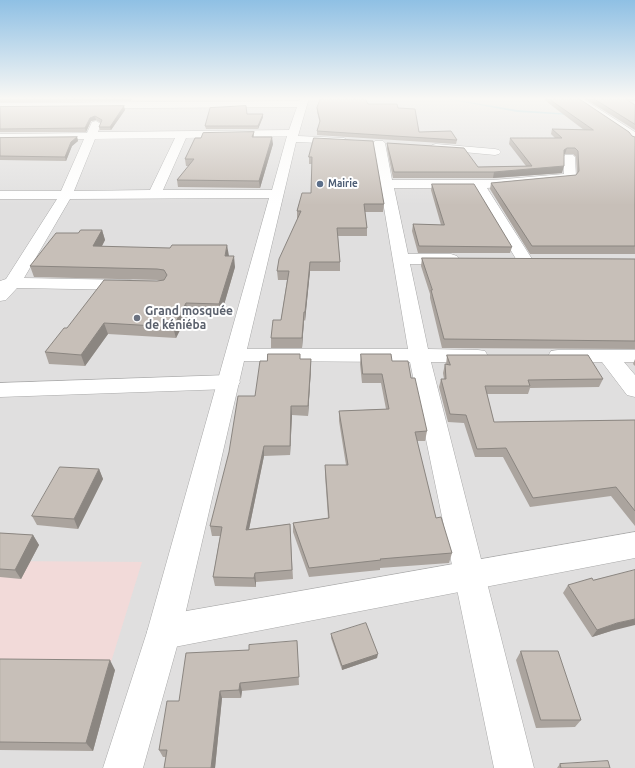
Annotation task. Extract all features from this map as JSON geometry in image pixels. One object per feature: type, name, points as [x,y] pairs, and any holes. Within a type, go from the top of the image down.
[{"type":"street","points":[[43,134],[92,136],[182,134],[292,136],[375,143],[386,184],[419,356],[514,768]]},
{"type":"street","points":[[155,194],[182,134]]},
{"type":"street","points":[[0,296],[6,284],[66,195],[92,136]]},
{"type":"street","points":[[123,768],[164,632],[292,136]]},
{"type":"street","points":[[425,146],[495,152]]},
{"type":"street","points":[[386,184],[478,184],[570,177],[570,157]]},
{"type":"street","points":[[478,184],[524,259]]},
{"type":"street","points":[[0,195],[277,194]]},
{"type":"street","points":[[401,259],[470,259]]},
{"type":"street","points":[[6,284],[144,286]]},
{"type":"street","points":[[236,355],[498,356]]},
{"type":"street","points":[[537,356],[635,356]]},
{"type":"street","points":[[608,356],[635,390]]},
{"type":"street","points":[[0,390],[229,382]]},
{"type":"street","points":[[164,632],[469,574],[635,545]]},
{"type":"shaded area","points":[[0,134],[635,134],[635,768],[0,768]]},
{"type":"shaded area","points":[[0,561],[142,562],[111,662],[0,662]]},
{"type":"building","points":[[203,134],[253,134],[252,137],[272,137],[259,181],[177,180],[194,159],[185,159],[195,138],[201,138]]},
{"type":"building","points":[[361,134],[453,134],[457,140]]},
{"type":"building","points":[[557,134],[630,134],[635,137],[635,246],[532,246],[491,183],[576,175],[579,171],[578,151],[575,148],[567,148],[564,150],[564,166],[494,172],[394,172],[387,143],[464,148],[478,167],[532,166],[510,138],[562,138]]},
{"type":"building","points":[[77,137],[71,142],[65,157],[0,156],[0,138]]},
{"type":"building","points":[[314,138],[373,141],[384,204],[364,204],[367,228],[337,228],[340,262],[310,262],[302,338],[271,338],[273,320],[281,320],[289,271],[277,271],[279,259],[301,211],[297,211],[302,193],[311,193],[312,157],[309,157]]},
{"type":"building","points":[[432,184],[474,184],[512,247],[419,246],[413,224],[444,225]]},
{"type":"building","points":[[81,230],[102,230],[93,246],[170,248],[172,245],[227,245],[225,256],[234,256],[219,304],[186,303],[173,327],[104,323],[81,355],[45,352],[64,328],[67,328],[104,280],[157,281],[164,280],[167,275],[164,270],[157,269],[30,266],[56,233],[78,233]]},
{"type":"building","points":[[422,258],[635,259],[635,341],[444,339],[432,290]]},
{"type":"building","points":[[268,354],[300,354],[300,359],[311,359],[308,406],[291,406],[290,446],[264,446],[246,530],[290,524],[292,570],[255,573],[254,578],[213,577],[222,527],[210,526],[229,452],[238,396],[255,396],[260,361],[267,361]]},
{"type":"building","points":[[361,354],[391,354],[392,361],[408,361],[411,378],[415,378],[427,431],[415,432],[436,518],[441,517],[452,553],[380,559],[381,560],[309,568],[293,523],[329,518],[325,465],[348,465],[339,411],[389,409],[382,374],[363,374]]},
{"type":"building","points":[[447,355],[588,355],[603,379],[528,380],[530,386],[485,386],[494,422],[635,420],[635,511],[616,487],[533,498],[506,448],[477,449],[466,415],[450,414],[441,379],[446,379],[445,364],[450,365]]},
{"type":"building","points":[[60,467],[99,469],[74,519],[32,516]]},
{"type":"building","points":[[0,533],[33,535],[15,570],[0,569]]},
{"type":"building","points":[[635,570],[635,619],[597,630],[568,585],[592,578],[593,580]]},
{"type":"building","points":[[366,623],[378,654],[342,666],[331,634]]},
{"type":"building","points":[[297,641],[299,677],[240,683],[239,690],[220,691],[211,768],[164,768],[167,750],[159,750],[167,701],[179,701],[186,653],[249,650],[249,645]]},
{"type":"building","points":[[521,651],[558,651],[581,720],[541,720]]},
{"type":"building","points":[[0,659],[110,660],[86,743],[0,742]]},
{"type":"building","points":[[608,761],[610,768],[561,768],[560,764]]},
{"type":"place","name":"Mairie","points":[[320,184]]},
{"type":"place","name":"Grand mosquée de kéniéba","points":[[137,318]]}]
